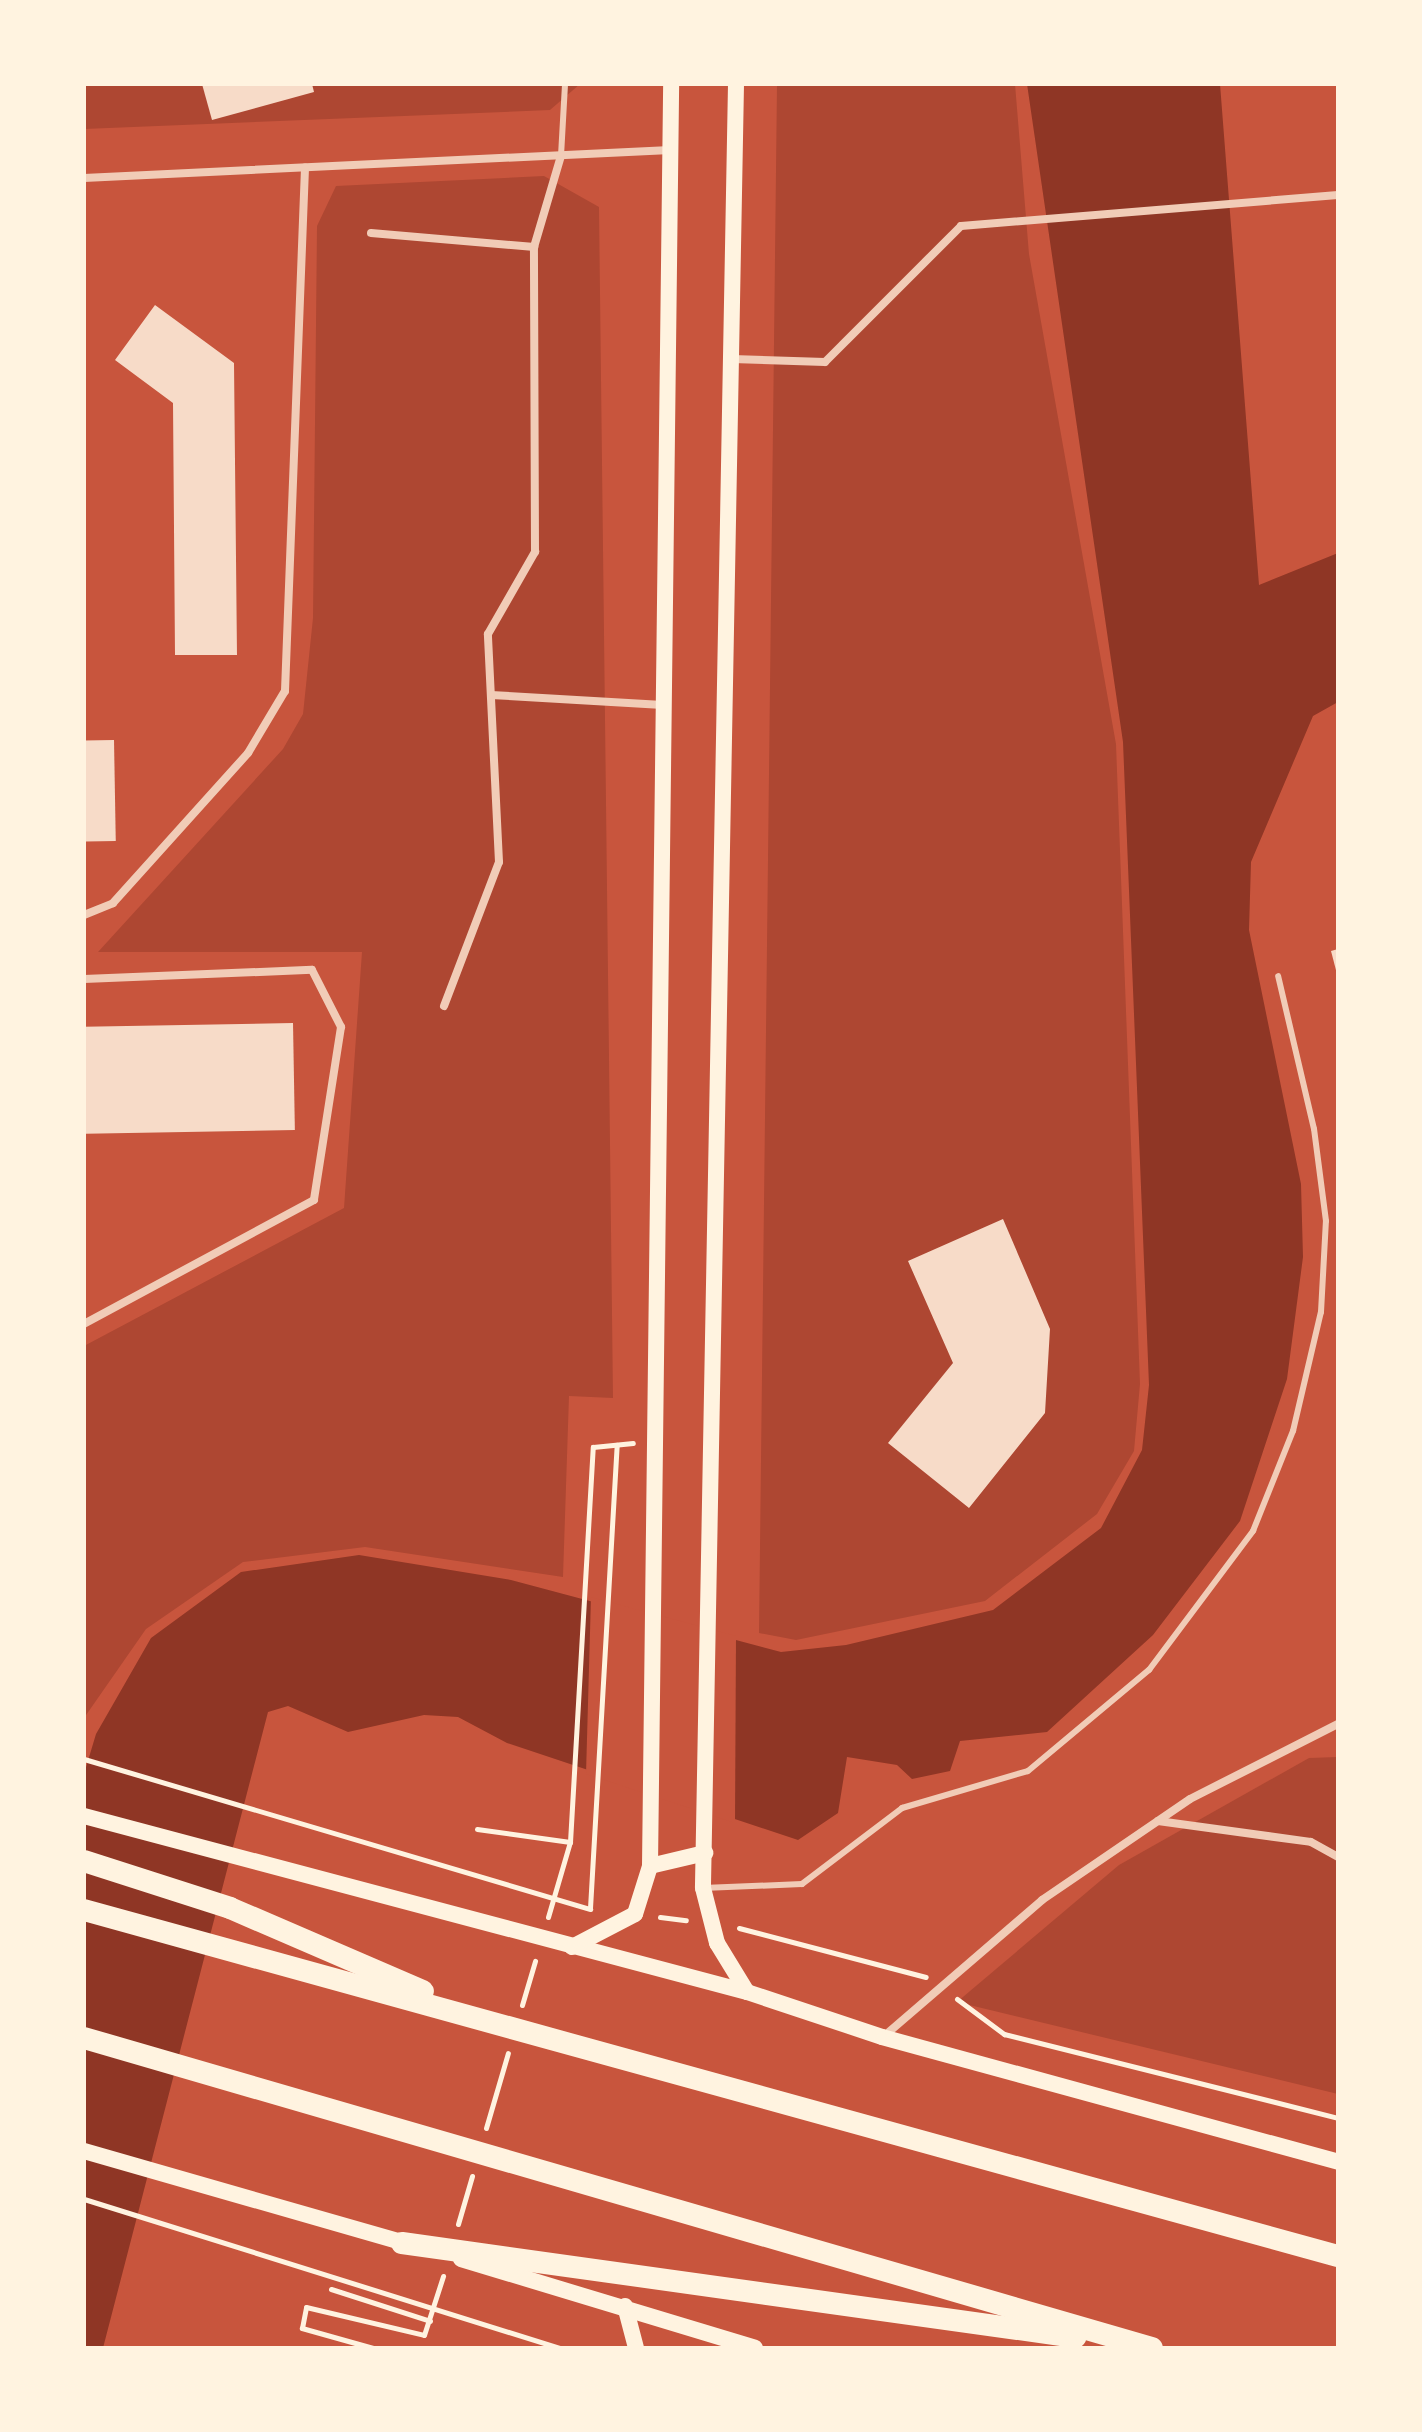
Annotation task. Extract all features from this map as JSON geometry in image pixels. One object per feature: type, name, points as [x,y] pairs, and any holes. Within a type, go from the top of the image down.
[{"type":"highway","points":[[84,1861],[230,1908],[494,2022]]},
{"type":"highway","points":[[84,1910],[1338,2256]]},
{"type":"highway","points":[[84,2038],[1151,2348]]},
{"type":"highway","points":[[402,2243],[1151,2348]]},
{"type":"main road","points":[[572,1947],[635,1914],[650,1866],[650,1547],[671,84]]},
{"type":"main road","points":[[736,84],[705,1550],[703,1888],[712,1923],[747,1992]]},
{"type":"main road","points":[[84,1816],[747,1992],[882,2037],[1338,2162]]},
{"type":"main road","points":[[650,1866],[705,1853]]},
{"type":"main road","points":[[1287,2149],[1338,2150]]},
{"type":"main road","points":[[84,2151],[625,2306],[755,2348]]},
{"type":"main road","points":[[625,2306],[636,2348]]},
{"type":"street","points":[[84,178],[670,150]]},
{"type":"street","points":[[444,1006],[499,862],[488,634],[535,552],[534,247],[561,156]]},
{"type":"street","points":[[84,915],[113,903],[248,753],[285,691],[305,167]]},
{"type":"street","points":[[731,359],[825,362],[961,226],[1338,195]]},
{"type":"street","points":[[371,233],[534,247]]},
{"type":"street","points":[[491,695],[663,705]]},
{"type":"street","points":[[84,979],[312,970],[341,1027],[314,1200],[84,1324]]},
{"type":"street","points":[[882,2037],[1042,1900],[1157,1821],[1338,1724]]},
{"type":"street","points":[[1157,1821],[1311,1842],[1338,1857]]},
{"type":"lane","points":[[561,156],[565,84]]},
{"type":"lane","points":[[703,1888],[802,1884],[902,1808],[1028,1771],[1149,1670],[1253,1531],[1293,1431],[1321,1312],[1326,1221],[1314,1129],[1278,976]]},
{"type":"path","points":[[544,1932],[570,1842],[593,1447],[652,1441]]},
{"type":"path","points":[[590,1908],[617,1445]]},
{"type":"path","points":[[84,1759],[590,1908],[712,1923],[919,1972],[1004,2034],[1338,2118]]},
{"type":"path","points":[[477,1829],[570,1842]]},
{"type":"path","points":[[517,2022],[539,1947]]},
{"type":"path","points":[[483,2141],[513,2037]]},
{"type":"path","points":[[456,2231],[474,2171]]},
{"type":"path","points":[[84,2199],[560,2348]]},
{"type":"path","points":[[373,2348],[302,2328],[306,2307],[424,2335],[448,2261]]},
{"type":"path","points":[[331,2289],[430,2321]]},
{"type":"shaded area","points":[[84,84],[580,84],[550,110],[84,129]]},
{"type":"shaded area","points":[[777,84],[1015,84],[1029,254],[1116,744],[1140,1384],[1134,1451],[1097,1514],[985,1601],[796,1640],[759,1633]]},
{"type":"shaded area","points":[[1027,84],[1220,84],[1259,585],[1338,553],[1338,702],[1313,716],[1251,862],[1249,930],[1301,1184],[1303,1257],[1287,1379],[1240,1521],[1153,1635],[1047,1732],[960,1741],[950,1771],[912,1779],[897,1765],[847,1757],[838,1813],[798,1840],[507,1743],[458,1717],[424,1715],[348,1732],[288,1706],[268,1712],[103,2348],[84,2348],[84,1774],[96,1734],[151,1638],[241,1572],[359,1555],[511,1580],[781,1652],[846,1645],[993,1610],[1101,1528],[1142,1450],[1149,1385],[1123,742]]},
{"type":"shaded area","points":[[544,176],[599,207],[613,1398],[569,1396],[563,1577],[365,1547],[243,1562],[146,1629],[84,1718],[84,1346],[344,1208],[362,952],[98,952],[283,749],[303,714],[313,618],[317,226],[336,186]]},
{"type":"shaded area","points":[[1338,1757],[1338,2094],[957,2002],[1119,1865],[1309,1758]]},
{"type":"pier","points":[[591,1597],[736,1636],[735,1823],[586,1774]]},
{"type":"building","points":[[202,84],[312,84],[314,92],[212,120]]},
{"type":"building","points":[[155,305],[234,363],[237,655],[175,655],[173,403],[115,360]]},
{"type":"building","points":[[114,740],[116,841],[86,842],[84,741]]},
{"type":"building","points":[[1338,949],[1338,974],[1337,974],[1331,951]]},
{"type":"building","points":[[293,1023],[295,1130],[86,1134],[84,1027]]},
{"type":"building","points":[[1003,1219],[1050,1329],[1045,1413],[969,1508],[888,1443],[953,1363],[908,1261]]}]
